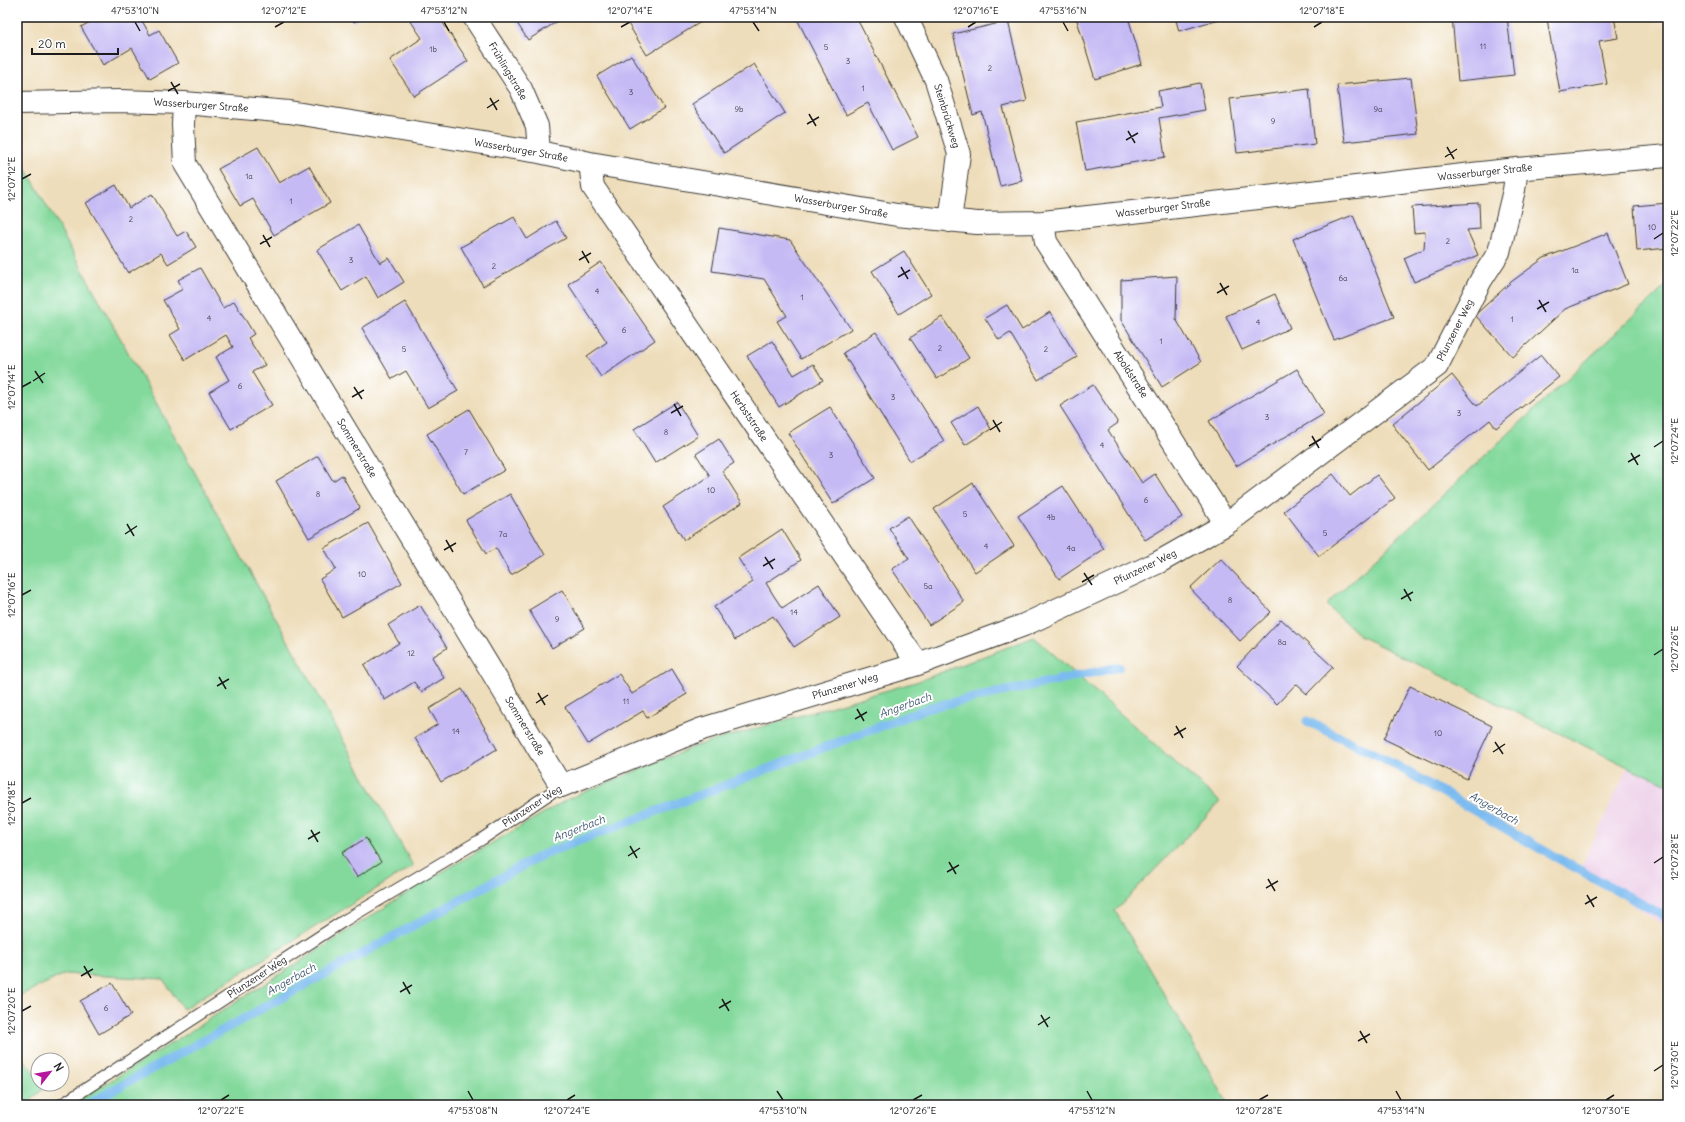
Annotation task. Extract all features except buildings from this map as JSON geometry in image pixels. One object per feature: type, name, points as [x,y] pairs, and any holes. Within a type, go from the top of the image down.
[{"type":"street","name":"Frühlingstraße","points":[[474,17],[521,89],[537,126],[539,152]]},
{"type":"street","name":"Steinbrückweg","points":[[906,17],[936,80],[959,154],[950,221]]},
{"type":"street","name":"Wasserburger Straße","points":[[17,104],[120,101],[184,103],[289,112],[539,152],[590,163],[897,215],[950,221],[1043,222],[1517,169],[1668,156]]},
{"type":"street","name":"Sommerstraße","points":[[184,103],[183,125],[185,164],[561,786]]},
{"type":"street","name":"Herbststraße","points":[[590,163],[594,187],[918,664]]},
{"type":"street","name":"Pfunzener Weg","points":[[561,786],[702,729],[918,664],[1024,625],[1159,562],[1226,524],[1437,366],[1481,280],[1499,252],[1514,190],[1517,169]]},
{"type":"street","name":"Aboldstraße","points":[[1043,222],[1046,242],[1226,524]]},
{"type":"lane","name":"Pfunzener Weg","points":[[61,1105],[342,922],[482,839],[561,786]]},
{"type":"shaded area","points":[[1628,767],[1668,784],[1668,928],[1580,870]]},
{"type":"green space","points":[[17,152],[413,866],[183,1009],[163,979],[65,974],[17,997]]},
{"type":"green space","points":[[1668,284],[1668,784],[1628,767],[1360,636],[1326,605]]},
{"type":"green space","points":[[1034,637],[1220,802],[1115,911],[1229,1105],[71,1105],[186,1034],[423,883],[568,799],[696,746],[919,681]]},
{"type":"green space","points":[[17,1052],[30,1067],[30,1092],[40,1092],[24,1105],[17,1105]]},
{"type":"waterway","name":"Angerbach","points":[[86,1105],[544,854],[931,707],[1119,667]]},
{"type":"waterway","name":"Angerbach","points":[[1307,721],[1385,759],[1539,848],[1668,918]]}]
